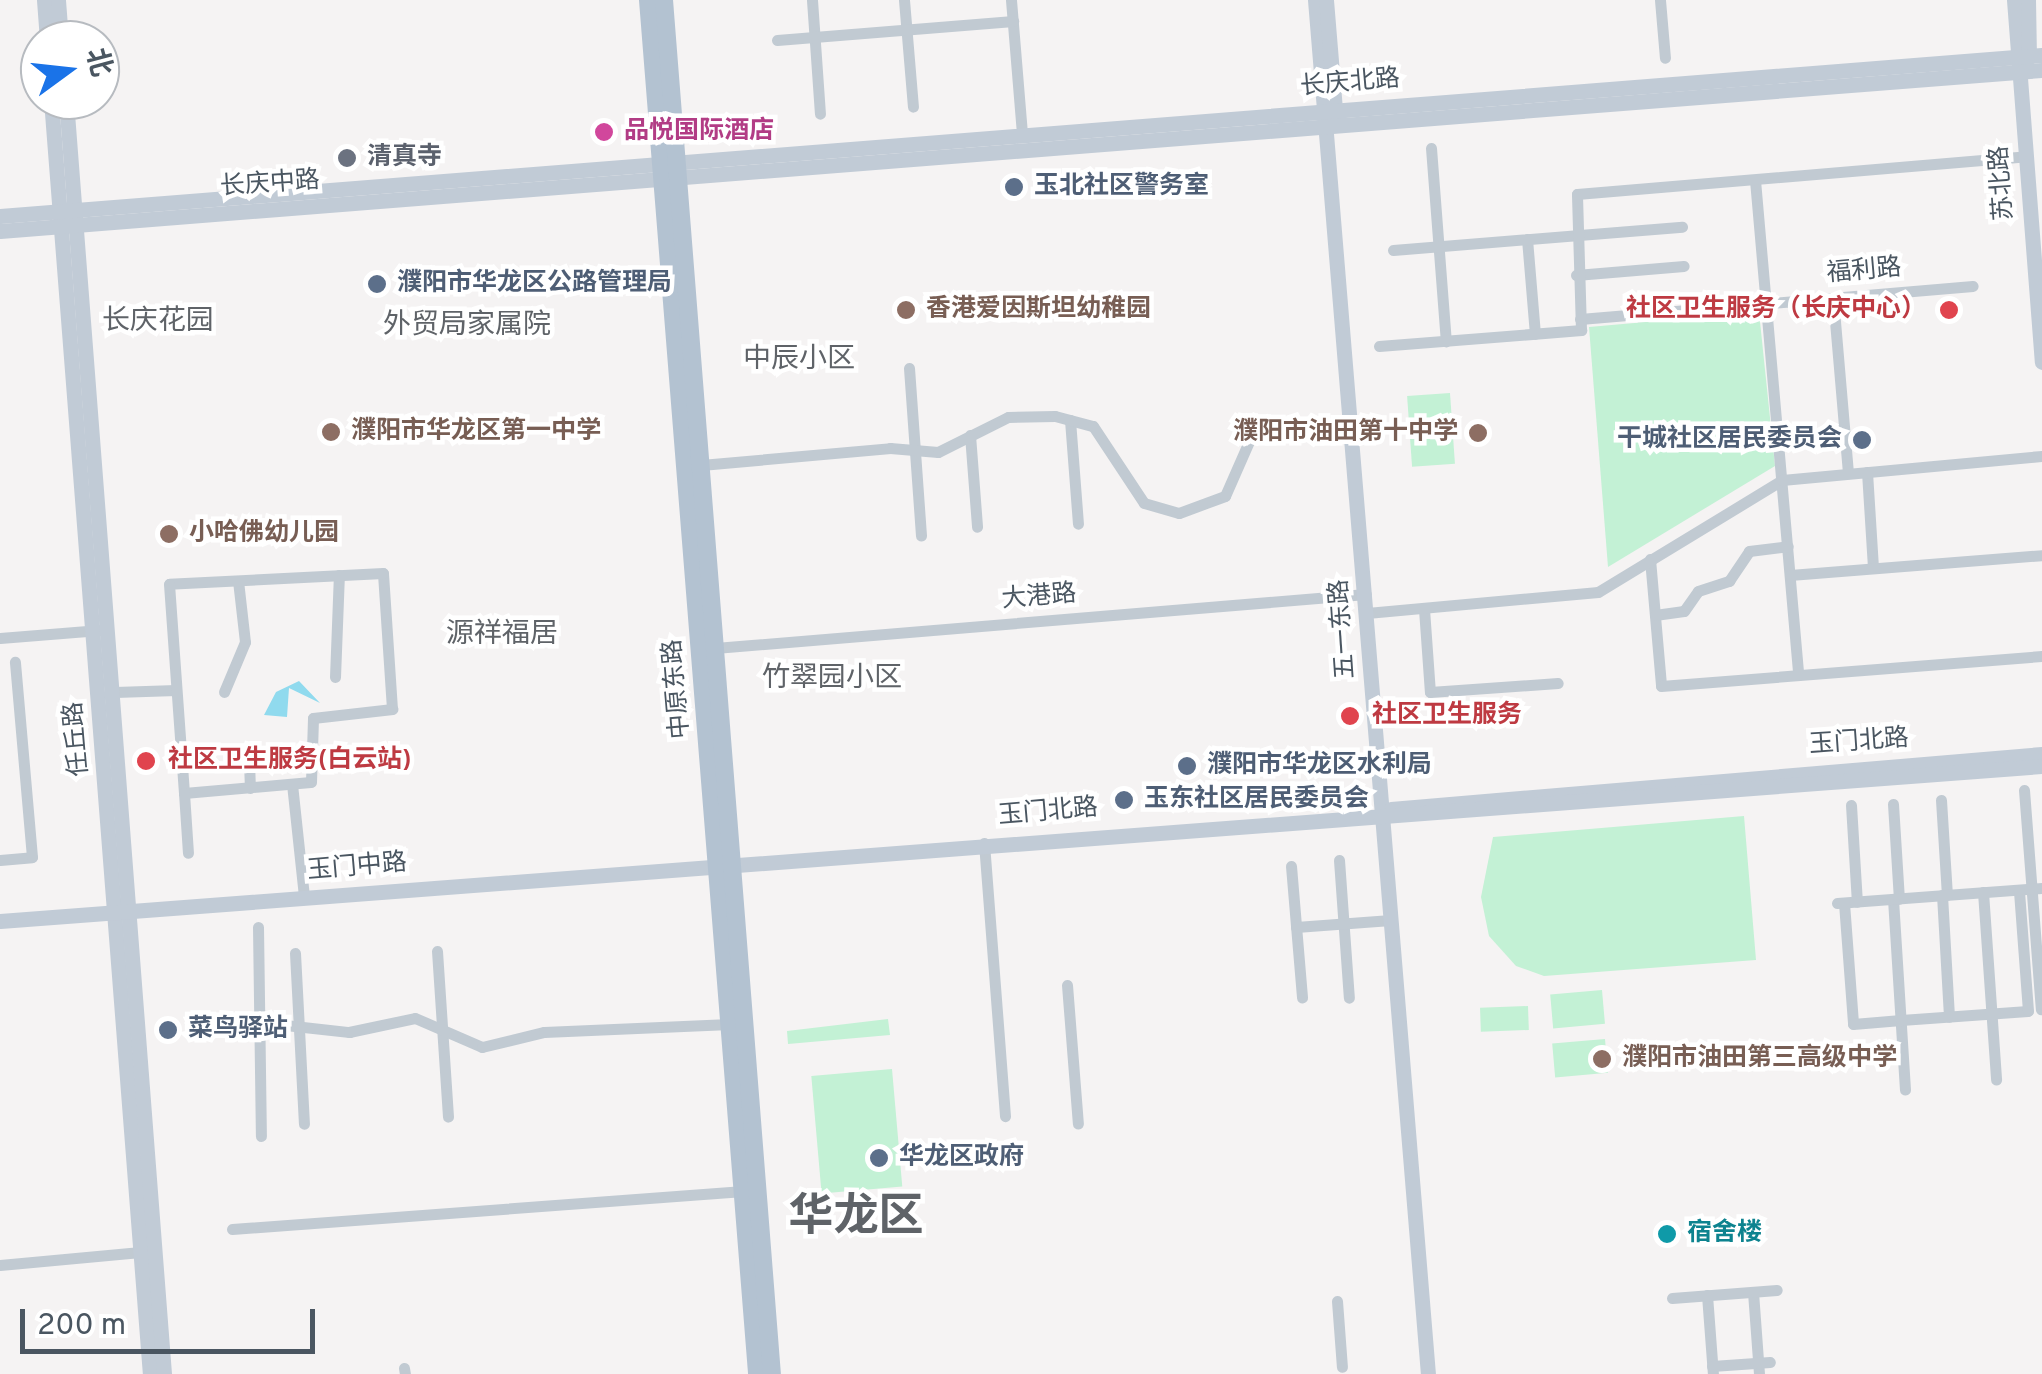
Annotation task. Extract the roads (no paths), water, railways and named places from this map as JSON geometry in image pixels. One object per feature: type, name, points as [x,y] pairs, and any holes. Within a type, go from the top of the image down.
[{"type":"main road","name":"中原东路","points":[[648,0],[701,466],[715,648],[730,1024],[757,1374]]},
{"type":"main road","name":"中原东路","points":[[664,0],[670,171],[724,864],[772,1374]]},
{"type":"street","points":[[812,0],[820,114]]},
{"type":"street","points":[[904,0],[913,108]]},
{"type":"street","points":[[1011,0],[1022,135]]},
{"type":"street","name":"五一东路","points":[[1314,0],[1330,119],[1438,1374]]},
{"type":"street","name":"五一东路","points":[[1326,0],[1330,119],[1353,432],[1366,594],[1372,613]]},
{"type":"street","points":[[1660,0],[1664,58]]},
{"type":"street","name":"苏北路","points":[[2014,0],[2030,63],[2026,156],[2042,362]]},
{"type":"street","name":"苏北路","points":[[2028,0],[2042,236]]},
{"type":"street","points":[[777,40],[1013,21]]},
{"type":"street","name":"长庆北路","points":[[670,171],[2030,63]]},
{"type":"street","name":"长庆北路","points":[[670,171],[1022,135],[1330,119]]},
{"type":"street","name":"任丘路","points":[[54,120],[67,218],[164,1374]]},
{"type":"street","name":"任丘路","points":[[66,120],[67,218]]},
{"type":"street","points":[[1431,148],[1446,341]]},
{"type":"street","points":[[1580,318],[1574,236],[1577,194],[2026,156]]},
{"type":"street","name":"长庆中路","points":[[0,216],[67,218],[670,171]]},
{"type":"street","points":[[1755,180],[1798,675]]},
{"type":"street","name":"长庆中路","points":[[0,231],[67,218]]},
{"type":"street","points":[[1393,250],[1682,227]]},
{"type":"street","points":[[1379,346],[1535,334],[1528,240]]},
{"type":"street","points":[[1576,274],[1684,266]]},
{"type":"street","name":"福利路","points":[[1535,334],[1581,330],[1580,318],[1973,286]]},
{"type":"street","points":[[1833,298],[1848,474]]},
{"type":"street","points":[[908,368],[921,536]]},
{"type":"street","points":[[701,466],[914,450],[938,452],[1008,417],[1070,420],[1104,437],[1136,493],[1162,513],[1225,496],[1250,440],[1353,432]]},
{"type":"street","points":[[1070,420],[1078,524]]},
{"type":"street","points":[[970,435],[977,527]]},
{"type":"street","points":[[1372,613],[1589,594],[1782,480],[2042,456]]},
{"type":"street","points":[[1866,472],[1873,568]]},
{"type":"street","points":[[1655,615],[1684,611],[1698,591],[1729,581],[1749,552],[1788,546]]},
{"type":"street","points":[[1790,576],[2042,555]]},
{"type":"street","points":[[1650,559],[1662,686],[2042,656]]},
{"type":"street","points":[[184,793],[312,782],[313,718],[392,709],[384,573],[169,584],[188,852]]},
{"type":"street","points":[[335,677],[339,576]]},
{"type":"street","points":[[224,692],[244,642],[238,581]]},
{"type":"street","name":"大港路","points":[[715,648],[1366,594]]},
{"type":"street","points":[[1424,608],[1430,692],[1558,683]]},
{"type":"street","points":[[0,638],[102,630]]},
{"type":"street","name":"任丘路","points":[[102,630],[114,692],[140,1252],[150,1374]]},
{"type":"street","points":[[0,860],[32,857],[15,662]]},
{"type":"street","points":[[114,692],[176,690]]},
{"type":"street","name":"玉门北路","points":[[724,864],[2042,754]]},
{"type":"street","points":[[249,761],[250,788]]},
{"type":"street","name":"玉门北路","points":[[1389,811],[2042,766]]},
{"type":"street","points":[[292,784],[304,897]]},
{"type":"street","points":[[2024,790],[2037,888],[2042,1009]]},
{"type":"street","points":[[1941,800],[1949,1017]]},
{"type":"street","points":[[1893,804],[1906,1090]]},
{"type":"street","points":[[1851,805],[1846,902],[1853,1024],[2028,1011],[2018,890]]},
{"type":"street","name":"五一东路","points":[[1389,811],[1391,920],[1428,1374]]},
{"type":"street","points":[[984,843],[1005,1116]]},
{"type":"street","points":[[1339,860],[1349,998]]},
{"type":"street","name":"玉门中路","points":[[0,921],[724,864]]},
{"type":"street","points":[[1292,866],[1302,998]]},
{"type":"street","points":[[1846,902],[2037,888]]},
{"type":"street","points":[[1983,892],[1996,1080]]},
{"type":"street","points":[[1296,927],[1391,920]]},
{"type":"street","points":[[258,928],[261,1136]]},
{"type":"street","points":[[437,950],[448,1118]]},
{"type":"street","points":[[296,953],[304,1124]]},
{"type":"street","points":[[1067,985],[1078,1124]]},
{"type":"street","points":[[258,1022],[350,1032],[415,1018],[482,1047],[544,1032],[730,1024]]},
{"type":"street","points":[[232,1229],[744,1191]]},
{"type":"street","points":[[0,1265],[140,1252]]},
{"type":"street","points":[[1672,1298],[1778,1290]]},
{"type":"street","points":[[1707,1295],[1712,1370],[1762,1366],[1753,1292]]},
{"type":"street","points":[[1337,1300],[1342,1367]]},
{"type":"water","points":[[299,681],[320,703],[289,688],[287,717],[264,715],[276,692]]},
{"type":"place","name":"品悦国际酒店","points":[[604,132]]},
{"type":"place","name":"清真寺","points":[[347,158]]},
{"type":"place","name":"玉北社区警务室","points":[[1014,187]]},
{"type":"place","name":"濮阳市华龙区公路管理局","points":[[377,284]]},
{"type":"place","name":"香港爱因斯坦幼稚园","points":[[906,310]]},
{"type":"place","name":"社区卫生服务（长庆中心）","points":[[1949,310]]},
{"type":"place","name":"濮阳市华龙区第一中学","points":[[331,432]]},
{"type":"place","name":"濮阳市油田第十中学","points":[[1478,433]]},
{"type":"place","name":"干城社区居民委员会","points":[[1862,440]]},
{"type":"place","name":"小哈佛幼儿园","points":[[169,534]]},
{"type":"place","name":"社区卫生服务","points":[[1350,716]]},
{"type":"place","name":"社区卫生服务(白云站)","points":[[146,761]]},
{"type":"place","name":"濮阳市华龙区水利局","points":[[1187,766]]},
{"type":"place","name":"玉东社区居民委员会","points":[[1124,800]]},
{"type":"place","name":"菜鸟驿站","points":[[168,1030]]},
{"type":"place","name":"濮阳市油田第三高级中学","points":[[1602,1059]]},
{"type":"place","name":"华龙区政府","points":[[879,1158]]},
{"type":"place","name":"宿舍楼","points":[[1667,1234]]},
{"type":"district","name":"长庆花园","points":[[158,322]]},
{"type":"district","name":"外贸局家属院","points":[[467,326]]},
{"type":"district","name":"中辰小区","points":[[799,360]]},
{"type":"district","name":"源祥福居","points":[[502,635]]},
{"type":"district","name":"竹翠园小区","points":[[832,679]]},
{"type":"district","name":"华龙区","points":[[856,1219]]}]
